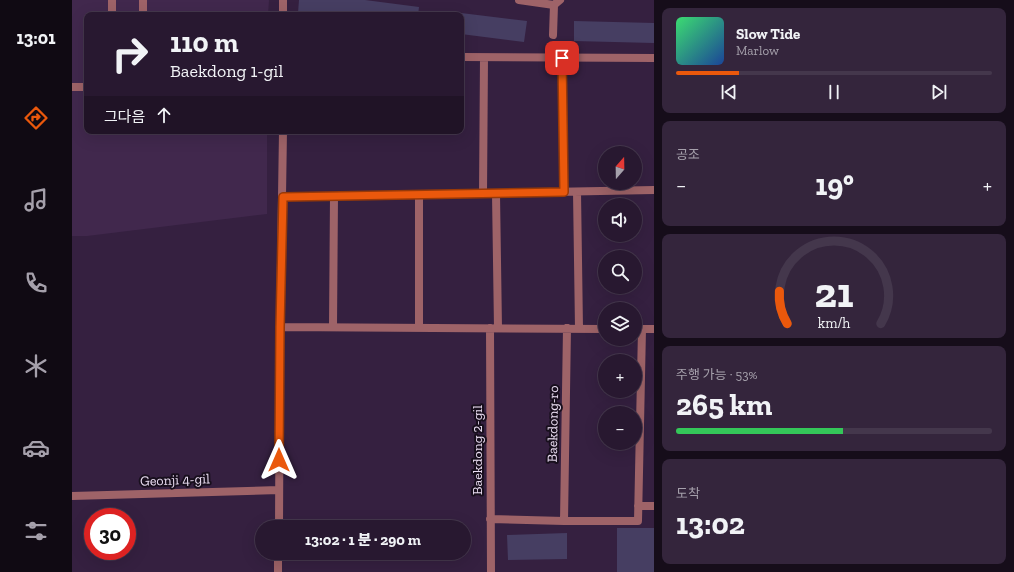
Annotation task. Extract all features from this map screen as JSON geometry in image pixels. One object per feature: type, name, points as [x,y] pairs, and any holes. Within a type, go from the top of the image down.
[{"type":"street","points":[[112,0],[112,12]]},
{"type":"street","points":[[143,0],[143,12]]},
{"type":"street","points":[[283,0],[283,12]]},
{"type":"street","points":[[519,0],[557,2],[553,35]]},
{"type":"street","points":[[464,58],[654,58]]},
{"type":"street","points":[[483,194],[484,58]]},
{"type":"street","points":[[562,58],[564,192]]},
{"type":"street","points":[[72,87],[84,87]]},
{"type":"street","points":[[279,520],[283,134]]},
{"type":"street","points":[[283,197],[654,190]]},
{"type":"street","points":[[577,192],[579,328]]},
{"type":"street","points":[[494,328],[496,194]]},
{"type":"street","points":[[419,195],[419,328]]},
{"type":"street","points":[[333,327],[334,196]]},
{"type":"street","points":[[280,327],[598,328]]},
{"type":"street","name":"Baekdong 2-gil","points":[[490,572],[494,328]]},
{"type":"street","name":"Baekdong-ro","points":[[564,521],[567,328]]},
{"type":"street","points":[[642,329],[654,329]]},
{"type":"street","points":[[490,519],[638,521],[638,346]]},
{"type":"street","name":"Geonji 4-gil","points":[[72,496],[279,490]]},
{"type":"street","points":[[638,506],[654,506]]},
{"type":"street","points":[[278,560],[278,572]]},
{"type":"shaded area","points":[[72,0],[269,0],[268,12],[84,12],[84,134],[267,134],[267,214],[87,236],[72,236]]},
{"type":"building","points":[[299,0],[365,0],[419,7],[418,12],[298,12]]},
{"type":"building","points":[[464,13],[527,21],[524,42],[464,34]]},
{"type":"building","points":[[574,21],[654,23],[654,43],[574,41]]},
{"type":"building","points":[[617,528],[654,528],[654,572],[617,572]]},
{"type":"building","points":[[567,533],[567,559],[508,560],[507,535]]},
{"type":"route","points":[[279,460],[283,197],[564,192],[562,58]]}]
